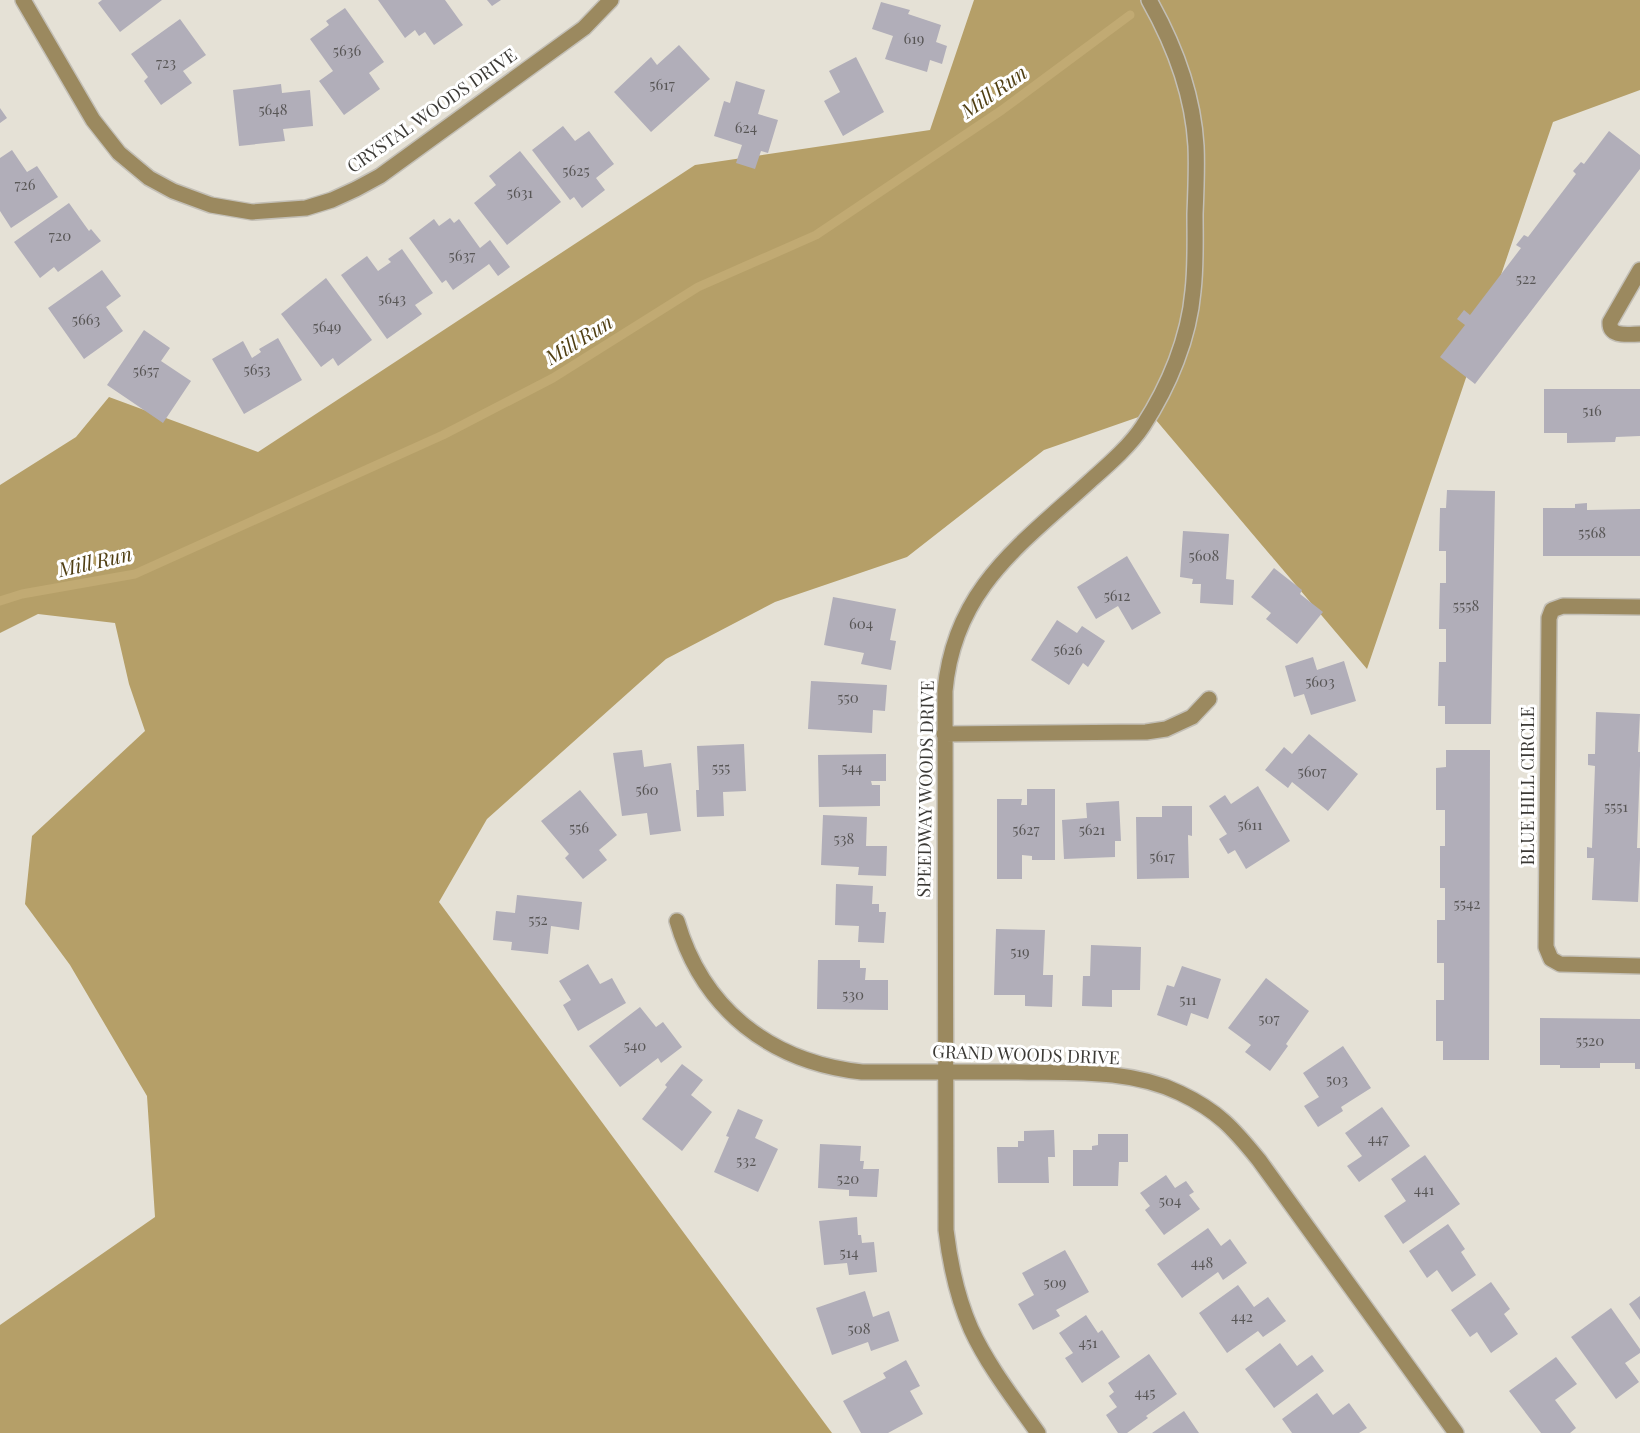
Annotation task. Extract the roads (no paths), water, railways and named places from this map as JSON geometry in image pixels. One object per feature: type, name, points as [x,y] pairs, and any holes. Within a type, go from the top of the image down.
[{"type":"street","name":"CRYSTAL WOODS DRIVE","points":[[23,0],[93,120],[119,153],[149,178],[186,196],[212,205],[252,213],[306,208],[332,201],[380,176],[584,28],[611,0]]},
{"type":"street","name":"SPEEDWAY WOODS DRIVE","points":[[1038,1433],[983,1353],[965,1314],[953,1274],[946,1230],[944,734],[946,676],[961,623],[973,598],[999,565],[1116,458],[1134,437],[1164,388],[1184,335],[1193,294],[1195,266],[1196,146],[1194,117],[1177,57],[1149,0]]},
{"type":"street","points":[[1640,270],[1610,322],[1610,328],[1617,334],[1640,334]]},
{"type":"street","name":"BLUE HILL CIRCLE","points":[[1640,607],[1563,606],[1552,610],[1549,618],[1546,947],[1551,959],[1560,964],[1640,966]]},
{"type":"street","points":[[944,734],[1146,732],[1166,729],[1192,717],[1209,699]]},
{"type":"street","name":"GRAND WOODS DRIVE","points":[[677,921],[693,962],[716,997],[734,1017],[756,1034],[780,1050],[801,1059],[834,1069],[862,1072],[1107,1074],[1150,1081],[1178,1092],[1217,1114],[1229,1124],[1259,1160],[1456,1433]]},
{"type":"waterway","name":"Mill Run","points":[[0,601],[22,594],[135,574],[443,435],[553,378],[698,287],[816,235],[1002,110],[1130,15]]}]
